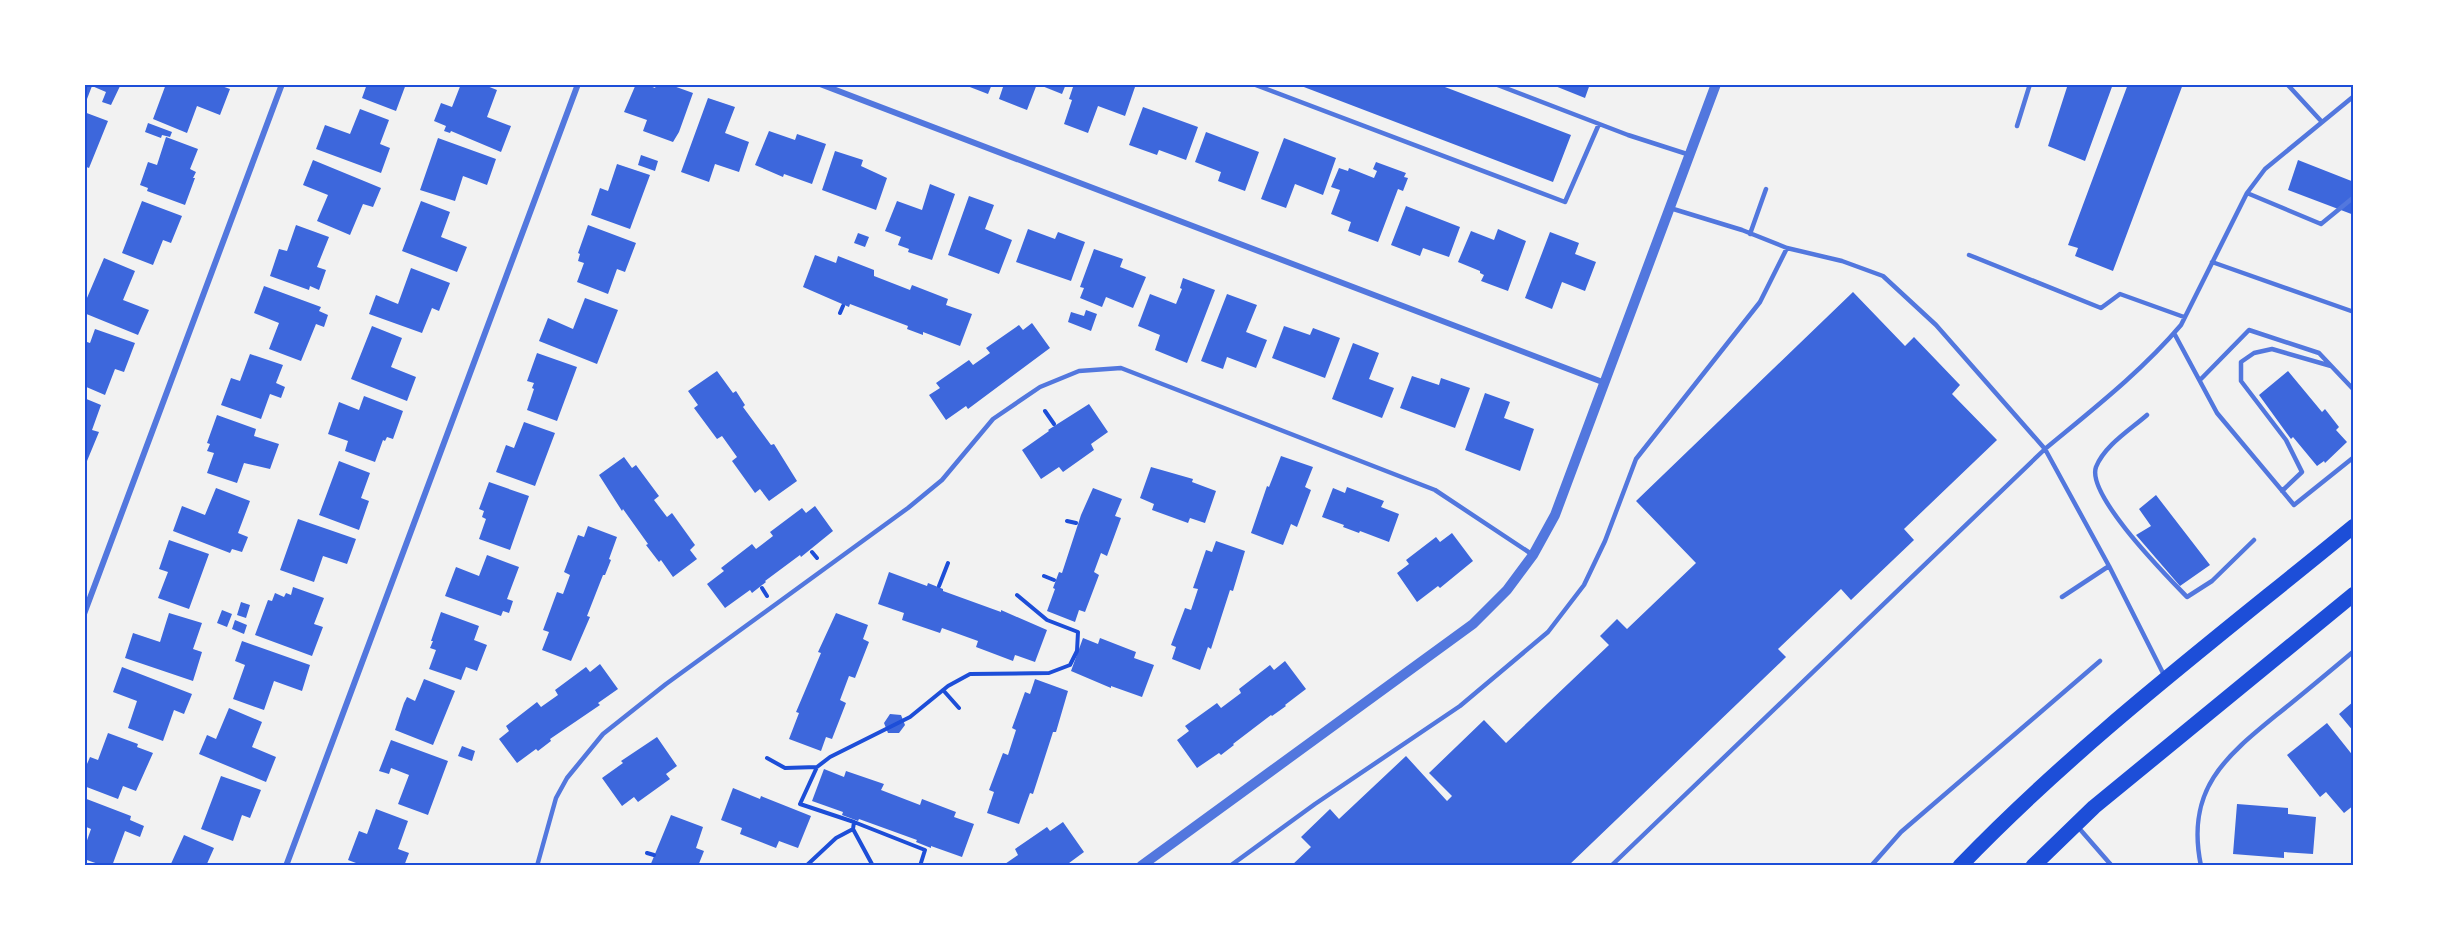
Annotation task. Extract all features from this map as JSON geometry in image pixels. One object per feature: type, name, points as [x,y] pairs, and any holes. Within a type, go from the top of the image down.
[{"type":"main road","points":[[1960,866],[2000,824],[2091,741],[2354,526]]},
{"type":"main road","points":[[2033,866],[2076,824],[2247,680],[2354,594]]},
{"type":"street","points":[[84,614],[282,84]]},
{"type":"street","points":[[286,866],[578,84]]},
{"type":"street","points":[[820,84],[1605,382]]},
{"type":"street","points":[[1141,866],[1473,624],[1507,590],[1533,555],[1555,514],[1716,84]]},
{"type":"lane","points":[[1253,84],[1565,202],[1599,124]]},
{"type":"lane","points":[[1495,84],[1599,124],[1690,155]]},
{"type":"lane","points":[[2017,126],[2030,84]]},
{"type":"lane","points":[[2287,84],[2322,122]]},
{"type":"lane","points":[[1611,866],[2045,449],[2122,385],[2174,333],[2247,193],[2265,169],[2354,96]]},
{"type":"lane","points":[[1750,234],[1766,189]]},
{"type":"lane","points":[[2247,193],[2321,224],[2354,197]]},
{"type":"lane","points":[[1670,208],[1787,248],[1842,261],[1882,276],[1936,325],[2045,449],[2109,566],[2166,680]]},
{"type":"lane","points":[[1230,866],[1315,804],[1460,706],[1548,632],[1584,585],[1605,541],[1636,459],[1760,302],[1787,248]]},
{"type":"lane","points":[[1969,255],[2101,308],[2120,294],[2184,317]]},
{"type":"lane","points":[[2212,262],[2354,312]]},
{"type":"lane","points":[[2200,380],[2249,330],[2319,353],[2354,390]]},
{"type":"lane","points":[[2174,333],[2217,413],[2294,505],[2354,457]]},
{"type":"lane","points":[[2282,491],[2302,472],[2286,440],[2241,381],[2241,362],[2254,353],[2272,349],[2331,366]]},
{"type":"lane","points":[[537,866],[556,798],[567,778],[603,734],[700,659],[908,508],[942,480],[993,419],[1040,387],[1079,371],[1121,368],[1435,490],[1533,555]]},
{"type":"lane","points":[[2147,415],[2105,451],[2095,470],[2098,491],[2126,530],[2187,597],[2212,581],[2254,540]]},
{"type":"lane","points":[[2062,597],[2109,566]]},
{"type":"lane","points":[[2201,866],[2196,844],[2199,817],[2208,787],[2219,767],[2241,745],[2354,651]]},
{"type":"lane","points":[[1871,866],[1901,832],[2100,661]]},
{"type":"lane","points":[[2076,824],[2112,866]]},
{"type":"path","points":[[840,313],[843,306]]},
{"type":"path","points":[[1045,411],[1054,424]]},
{"type":"path","points":[[1067,520],[1076,523]]},
{"type":"path","points":[[812,552],[818,558]]},
{"type":"path","points":[[939,586],[948,562]]},
{"type":"path","points":[[1044,576],[1054,580]]},
{"type":"path","points":[[920,866],[925,850],[800,804],[817,767],[830,757],[910,717],[944,690],[970,674],[1048,673],[1070,665],[1077,651],[1078,632],[1047,620],[1017,595]]},
{"type":"path","points":[[944,690],[959,708]]},
{"type":"path","points":[[767,758],[785,768],[817,767]]},
{"type":"path","points":[[854,822],[853,829],[873,866]]},
{"type":"path","points":[[806,866],[836,838],[853,829]]},
{"type":"path","points":[[647,853],[654,855]]},
{"type":"building","points":[[84,84],[121,84],[111,105],[102,102],[106,92],[92,86],[87,99],[84,98]]},
{"type":"building","points":[[166,84],[216,84],[230,89],[220,115],[197,106],[187,133],[153,119]]},
{"type":"building","points":[[367,84],[406,84],[396,111],[362,98]]},
{"type":"building","points":[[461,84],[482,84],[497,90],[487,117],[511,126],[501,152],[451,131],[450,133],[444,131],[446,126],[434,121],[441,103],[452,107]]},
{"type":"building","points":[[636,84],[645,84],[655,88],[657,84],[668,84],[693,93],[673,142],[643,131],[647,120],[624,112]]},
{"type":"building","points":[[962,84],[992,84],[988,94]]},
{"type":"building","points":[[1004,84],[1037,84],[1027,110],[999,99]]},
{"type":"building","points":[[1037,84],[1066,84],[1062,94]]},
{"type":"building","points":[[1074,84],[1127,84],[1135,87],[1125,116],[1098,106],[1088,133],[1064,124],[1072,100],[1069,99]]},
{"type":"building","points":[[1296,84],[1437,84],[1571,135],[1553,182]]},
{"type":"building","points":[[1550,84],[1590,84],[1585,98]]},
{"type":"building","points":[[2068,84],[2113,84],[2085,161],[2048,146]]},
{"type":"building","points":[[2128,84],[2183,84],[2113,271],[2075,256],[2078,248],[2068,245]]},
{"type":"building","points":[[708,98],[735,107],[725,133],[749,142],[739,172],[715,164],[709,182],[681,172]]},
{"type":"building","points":[[1143,107],[1198,127],[1186,160],[1159,150],[1157,155],[1129,145]]},
{"type":"building","points":[[360,109],[389,120],[380,144],[390,148],[381,173],[316,149],[325,125],[350,134]]},
{"type":"building","points":[[84,112],[108,121],[89,168],[84,166]]},
{"type":"building","points":[[148,123],[172,132],[170,137],[162,135],[161,138],[145,132]]},
{"type":"building","points":[[769,131],[795,140],[797,134],[826,144],[812,184],[784,174],[783,177],[755,165]]},
{"type":"building","points":[[1206,132],[1259,152],[1245,191],[1218,181],[1221,172],[1195,162]]},
{"type":"building","points":[[166,137],[198,149],[190,169],[196,172],[193,178],[195,178],[185,205],[147,191],[148,188],[140,185],[148,162],[157,165]]},
{"type":"building","points":[[438,138],[496,159],[487,185],[463,176],[455,201],[420,190]]},
{"type":"building","points":[[1284,138],[1336,158],[1323,195],[1295,184],[1286,208],[1261,199]]},
{"type":"building","points":[[835,151],[863,160],[861,166],[887,178],[876,210],[822,190]]},
{"type":"building","points":[[641,155],[658,161],[655,171],[638,165]]},
{"type":"building","points":[[313,160],[381,188],[373,207],[363,204],[350,235],[317,221],[328,195],[303,185]]},
{"type":"building","points":[[2298,160],[2354,182],[2354,215],[2288,190]]},
{"type":"building","points":[[1376,162],[1406,173],[1404,177],[1408,178],[1403,191],[1398,189],[1378,242],[1348,231],[1351,222],[1331,214],[1340,190],[1331,187],[1339,168],[1348,171],[1349,168],[1374,178],[1377,171],[1373,169]]},
{"type":"building","points":[[617,164],[650,175],[630,229],[591,215],[600,188],[608,191]]},
{"type":"building","points":[[930,184],[955,194],[932,260],[908,252],[909,249],[898,245],[901,237],[885,231],[897,201],[922,210]]},
{"type":"building","points":[[969,196],[994,205],[985,229],[1012,240],[999,274],[948,255]]},
{"type":"building","points":[[142,201],[182,216],[171,243],[163,240],[153,265],[122,253]]},
{"type":"building","points":[[421,201],[450,212],[441,237],[467,247],[457,272],[402,251]]},
{"type":"building","points":[[1406,206],[1460,227],[1449,257],[1423,248],[1420,256],[1391,245]]},
{"type":"building","points":[[296,225],[329,237],[317,267],[326,270],[319,290],[310,286],[309,290],[270,276],[279,249],[287,251]]},
{"type":"building","points":[[588,225],[636,243],[625,272],[617,269],[608,294],[577,282],[584,263],[578,261],[580,254],[578,253]]},
{"type":"building","points":[[1028,229],[1055,239],[1058,232],[1085,242],[1071,281],[1016,262]]},
{"type":"building","points":[[1498,229],[1526,241],[1508,291],[1481,281],[1484,275],[1480,271],[1458,262],[1471,231],[1494,240]]},
{"type":"building","points":[[1550,232],[1579,243],[1575,254],[1596,262],[1585,291],[1562,282],[1552,309],[1525,298]]},
{"type":"building","points":[[858,233],[869,237],[865,247],[854,243]]},
{"type":"building","points":[[1094,249],[1123,259],[1120,267],[1146,277],[1133,308],[1106,297],[1102,307],[1080,298],[1084,288],[1080,287]]},
{"type":"building","points":[[815,255],[836,263],[838,256],[874,270],[874,276],[910,290],[912,285],[948,299],[946,305],[972,314],[960,346],[923,332],[923,335],[907,329],[908,326],[850,304],[849,307],[803,287]]},
{"type":"building","points":[[104,258],[135,271],[123,300],[149,310],[138,335],[84,313],[84,305]]},
{"type":"building","points":[[411,268],[450,283],[439,311],[432,308],[422,333],[369,314],[376,295],[398,304]]},
{"type":"building","points":[[1183,278],[1215,290],[1187,363],[1155,350],[1160,335],[1138,326],[1150,294],[1176,304],[1182,289],[1180,288]]},
{"type":"building","points":[[264,286],[321,307],[319,311],[328,315],[324,327],[316,324],[301,361],[269,349],[279,323],[254,313]]},
{"type":"building","points":[[1853,292],[1905,346],[1914,337],[1960,385],[1952,394],[1997,440],[1904,529],[1914,540],[1851,600],[1841,589],[1778,649],[1786,657],[1568,866],[1291,866],[1311,847],[1301,837],[1330,809],[1339,819],[1406,756],[1447,801],[1452,796],[1429,773],[1484,720],[1506,743],[1609,645],[1600,636],[1617,619],[1627,629],[1696,563],[1636,501]]},
{"type":"building","points":[[1227,294],[1257,305],[1246,332],[1267,340],[1256,368],[1227,357],[1223,369],[1201,361]]},
{"type":"building","points":[[585,298],[618,310],[597,364],[539,341],[548,318],[573,329]]},
{"type":"building","points":[[1086,310],[1097,314],[1091,331],[1068,322],[1071,312],[1084,316]]},
{"type":"building","points":[[1032,323],[1050,348],[968,409],[966,406],[946,420],[929,395],[940,388],[936,383],[969,360],[973,365],[990,353],[986,348],[1019,325],[1023,330]]},
{"type":"building","points":[[372,326],[402,338],[391,367],[416,377],[407,401],[351,379]]},
{"type":"building","points":[[1284,326],[1310,335],[1313,328],[1340,338],[1325,378],[1272,358]]},
{"type":"building","points":[[95,329],[135,343],[124,372],[115,369],[105,395],[84,386],[84,341],[90,343]]},
{"type":"building","points":[[1353,343],[1379,353],[1369,379],[1394,388],[1382,418],[1332,399]]},
{"type":"building","points":[[537,353],[577,367],[557,421],[527,410],[534,383],[527,381]]},
{"type":"building","points":[[250,354],[283,365],[276,383],[285,387],[281,398],[270,394],[261,419],[221,405],[231,378],[240,381]]},
{"type":"building","points":[[717,371],[733,393],[736,391],[745,405],[743,407],[771,445],[774,444],[797,481],[769,501],[760,489],[755,493],[732,461],[737,457],[722,436],[717,439],[694,408],[698,405],[688,391]]},
{"type":"building","points":[[2288,371],[2322,412],[2325,409],[2339,427],[2336,430],[2347,442],[2325,463],[2324,461],[2317,466],[2293,437],[2291,439],[2259,395]]},
{"type":"building","points":[[1412,376],[1439,385],[1441,378],[1470,388],[1455,428],[1400,408]]},
{"type":"building","points":[[1485,393],[1510,402],[1504,418],[1534,429],[1520,471],[1465,450]]},
{"type":"building","points":[[364,396],[403,411],[393,439],[387,437],[385,441],[383,440],[375,462],[345,451],[348,441],[328,434],[339,402],[359,410]]},
{"type":"building","points":[[84,398],[101,405],[92,430],[99,432],[87,461],[84,460]]},
{"type":"building","points":[[1089,404],[1108,432],[1091,444],[1094,450],[1063,472],[1059,467],[1041,479],[1022,450]]},
{"type":"building","points":[[217,415],[256,429],[254,436],[279,444],[270,469],[244,463],[237,483],[207,473],[214,453],[207,451],[210,444],[207,443]]},
{"type":"building","points":[[524,422],[555,433],[535,486],[496,472],[506,445],[514,448]]},
{"type":"building","points":[[1281,456],[1313,467],[1305,487],[1311,490],[1297,527],[1291,524],[1283,545],[1251,533],[1267,486],[1269,487]]},
{"type":"building","points":[[624,457],[632,468],[636,465],[659,496],[654,500],[667,517],[672,513],[695,545],[690,550],[697,559],[673,577],[646,545],[648,544],[623,509],[622,511],[599,475]]},
{"type":"building","points":[[339,461],[370,473],[361,498],[369,501],[359,530],[319,515]]},
{"type":"building","points":[[1151,467],[1193,479],[1192,482],[1216,491],[1205,523],[1190,518],[1188,523],[1152,510],[1154,504],[1140,498]]},
{"type":"building","points":[[489,482],[529,496],[510,550],[479,539],[486,519],[482,517],[484,511],[479,509]]},
{"type":"building","points":[[1347,487],[1384,501],[1381,507],[1399,514],[1389,542],[1360,531],[1359,533],[1322,517],[1333,488],[1345,493]]},
{"type":"building","points":[[216,488],[250,501],[238,533],[248,537],[242,552],[232,549],[230,553],[173,531],[182,506],[205,515]]},
{"type":"building","points":[[1093,488],[1122,499],[1115,516],[1121,518],[1107,556],[1101,553],[1094,572],[1099,575],[1085,612],[1079,610],[1075,622],[1047,611],[1055,589],[1053,588],[1059,572],[1062,573],[1081,515]]},
{"type":"building","points":[[2156,495],[2210,565],[2180,586],[2136,535],[2151,526],[2139,509]]},
{"type":"building","points":[[815,506],[833,531],[752,593],[750,590],[725,608],[707,584],[724,571],[721,568],[752,544],[756,549],[773,536],[770,532],[802,508],[806,513]]},
{"type":"building","points":[[298,519],[356,539],[347,564],[323,556],[314,582],[280,570]]},
{"type":"building","points":[[588,526],[617,537],[609,559],[611,560],[587,616],[590,617],[571,661],[542,650],[549,632],[543,630],[557,592],[563,594],[570,575],[564,572],[578,535],[584,537]]},
{"type":"building","points":[[1452,533],[1473,561],[1440,588],[1438,586],[1417,602],[1397,573],[1409,564],[1406,560],[1436,537],[1440,542]]},
{"type":"building","points":[[169,540],[209,554],[189,609],[158,598],[168,572],[159,569]]},
{"type":"building","points":[[1216,541],[1245,551],[1233,591],[1230,590],[1211,649],[1208,647],[1200,670],[1172,659],[1176,647],[1171,645],[1185,608],[1191,610],[1198,589],[1193,588],[1206,550],[1212,552]]},
{"type":"building","points":[[487,555],[519,567],[507,599],[513,601],[509,613],[503,611],[501,616],[445,596],[456,567],[479,576]]},
{"type":"building","points":[[889,572],[927,586],[928,583],[943,591],[1001,612],[1001,610],[1047,630],[1035,662],[1015,655],[1013,661],[976,647],[978,641],[942,628],[940,633],[902,620],[904,613],[878,604]]},
{"type":"building","points":[[293,587],[324,598],[314,624],[323,627],[312,656],[255,635],[268,600],[272,601],[275,593],[284,597],[286,593],[291,595]]},
{"type":"building","points":[[241,602],[250,605],[246,618],[237,615]]},
{"type":"building","points":[[222,610],[232,614],[227,627],[217,623]]},
{"type":"building","points":[[441,612],[479,626],[474,640],[487,645],[477,671],[466,667],[461,680],[429,669],[436,650],[430,648],[433,641],[431,641]]},
{"type":"building","points":[[169,613],[202,623],[193,649],[202,652],[193,681],[125,658],[133,633],[160,642]]},
{"type":"building","points":[[836,613],[868,625],[863,639],[869,642],[855,678],[849,676],[840,700],[846,703],[832,739],[826,737],[821,751],[789,739],[799,713],[796,712],[821,653],[818,652]]},
{"type":"building","points":[[235,620],[247,625],[244,634],[232,629]]},
{"type":"building","points":[[1083,638],[1098,644],[1100,638],[1136,652],[1134,658],[1154,665],[1142,697],[1111,686],[1111,688],[1071,671]]},
{"type":"building","points":[[242,641],[310,665],[302,691],[274,681],[264,710],[233,699],[245,665],[235,661]]},
{"type":"building","points":[[1285,661],[1306,689],[1221,755],[1219,753],[1197,768],[1177,740],[1189,731],[1185,726],[1217,703],[1221,708],[1241,693],[1239,689],[1270,665],[1274,670]]},
{"type":"building","points":[[600,664],[618,689],[598,703],[600,705],[550,739],[551,741],[538,751],[536,749],[517,763],[499,739],[509,731],[506,726],[537,702],[541,707],[558,695],[555,690],[586,667],[590,672]]},
{"type":"building","points":[[122,667],[192,694],[184,714],[174,710],[163,741],[128,728],[137,701],[113,692]]},
{"type":"building","points":[[424,679],[455,691],[433,745],[395,730],[407,697],[415,701]]},
{"type":"building","points":[[1035,679],[1068,691],[1056,732],[1053,732],[1033,794],[1030,793],[1019,824],[987,813],[994,792],[989,790],[1003,753],[1008,755],[1016,730],[1012,728],[1025,692],[1030,694]]},
{"type":"building","points":[[2354,701],[2354,732],[2339,714]]},
{"type":"building","points":[[229,708],[262,722],[252,747],[276,757],[266,782],[199,754],[207,735],[216,739]]},
{"type":"building","points":[[890,714],[901,715],[905,725],[899,733],[888,733],[884,723]]},
{"type":"building","points":[[2327,723],[2354,757],[2354,805],[2344,813],[2326,792],[2320,797],[2287,755]]},
{"type":"building","points":[[108,733],[138,744],[137,747],[153,753],[136,791],[123,786],[118,799],[84,786],[84,771],[90,757],[98,760]]},
{"type":"building","points":[[657,737],[677,766],[666,774],[670,779],[638,802],[634,797],[622,806],[602,778],[623,763],[621,761]]},
{"type":"building","points":[[391,740],[448,761],[428,815],[398,804],[409,775],[391,768],[389,774],[379,771]]},
{"type":"building","points":[[462,746],[475,751],[472,761],[458,756]]},
{"type":"building","points":[[824,769],[844,777],[846,771],[884,784],[881,790],[920,805],[922,799],[956,812],[954,817],[974,824],[962,857],[931,846],[931,848],[916,842],[917,840],[859,819],[858,821],[842,815],[843,812],[812,801]]},
{"type":"building","points":[[221,776],[261,790],[250,818],[242,815],[233,841],[201,829]]},
{"type":"building","points":[[733,788],[760,799],[761,796],[811,816],[798,848],[779,841],[776,848],[740,834],[742,828],[721,820]]},
{"type":"building","points":[[84,798],[131,816],[130,820],[144,826],[140,837],[125,831],[112,866],[104,866],[84,859],[84,849],[91,829],[84,826]]},
{"type":"building","points":[[2237,804],[2288,808],[2288,814],[2316,817],[2313,854],[2284,852],[2284,858],[2233,854]]},
{"type":"building","points":[[376,809],[408,821],[398,849],[409,853],[404,866],[364,866],[348,860],[359,831],[367,834]]},
{"type":"building","points":[[671,815],[703,827],[696,848],[704,851],[698,866],[650,866]]},
{"type":"building","points":[[1063,822],[1084,852],[1065,866],[1002,866],[1018,855],[1015,849],[1047,827],[1050,831]]},
{"type":"building","points":[[184,835],[214,848],[206,866],[170,866]]}]
